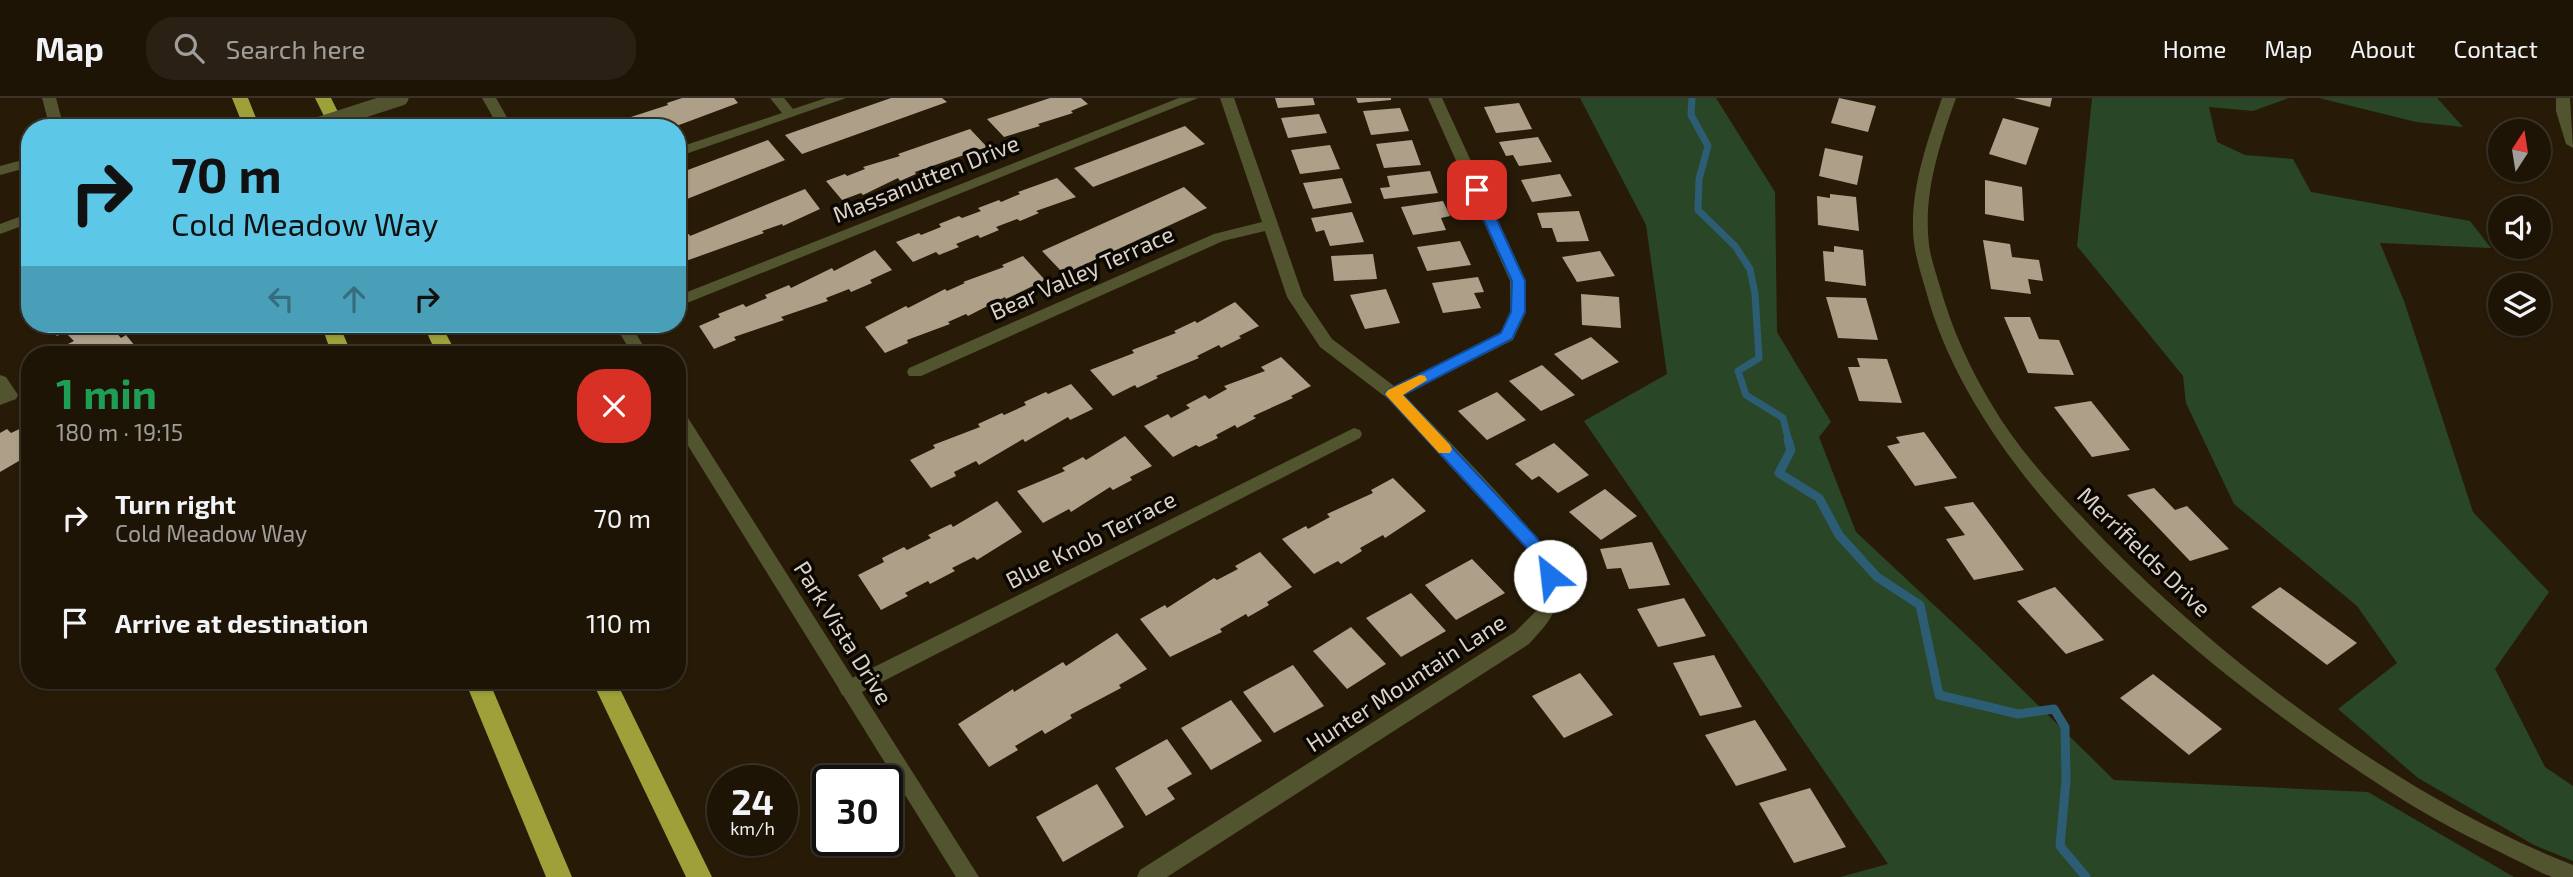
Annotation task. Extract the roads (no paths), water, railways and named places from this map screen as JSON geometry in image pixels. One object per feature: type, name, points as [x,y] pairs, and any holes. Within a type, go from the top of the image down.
[{"type":"highway","points":[[240,98],[248,119]]},
{"type":"highway","points":[[323,98],[334,119]]},
{"type":"highway","points":[[480,689],[559,877]]},
{"type":"highway","points":[[608,689],[699,877]]},
{"type":"street","points":[[48,98],[54,119]]},
{"type":"street","points":[[336,119],[401,98]]},
{"type":"street","points":[[489,98],[501,119]]},
{"type":"street","points":[[777,98],[789,115]]},
{"type":"street","points":[[686,150],[839,98]]},
{"type":"street","name":"Massanutten Drive","points":[[686,298],[1191,98]]},
{"type":"street","name":"Hunter Mountain Lane","points":[[1148,877],[1522,638],[1546,613],[1550,576],[1532,543],[1393,394],[1326,343],[1311,322],[1295,297],[1227,98]]},
{"type":"street","points":[[1393,394],[1507,336],[1518,312],[1518,281],[1435,98]]},
{"type":"street","name":"Merrifields Drive","points":[[1949,98],[1926,170],[1920,202],[1922,249],[1940,319],[1978,398],[2045,491],[2122,571],[2231,666],[2319,734],[2411,794],[2550,866],[2573,874]]},
{"type":"street","points":[[2563,98],[2563,111],[2573,144]]},
{"type":"street","points":[[0,171],[21,165]]},
{"type":"street","points":[[0,229],[21,221]]},
{"type":"street","name":"Bear Valley Terrace","points":[[915,372],[1219,237],[1270,225]]},
{"type":"street","points":[[0,381],[10,394],[0,399]]},
{"type":"street","name":"Park Vista Drive","points":[[686,428],[968,877]]},
{"type":"street","name":"Blue Knob Terrace","points":[[849,689],[1354,435]]},
{"type":"waterway","points":[[1692,98],[1691,115],[1708,146],[1699,179],[1698,210],[1735,246],[1750,269],[1755,294],[1759,358],[1738,371],[1746,395],[1783,418],[1789,442]]},
{"type":"waterway","points":[[1788,440],[1791,450],[1779,473],[1819,498],[1839,535],[1877,577],[1920,605],[1939,695],[2018,714],[2054,709],[2065,727],[2066,780],[2060,846],[2086,877]]}]
